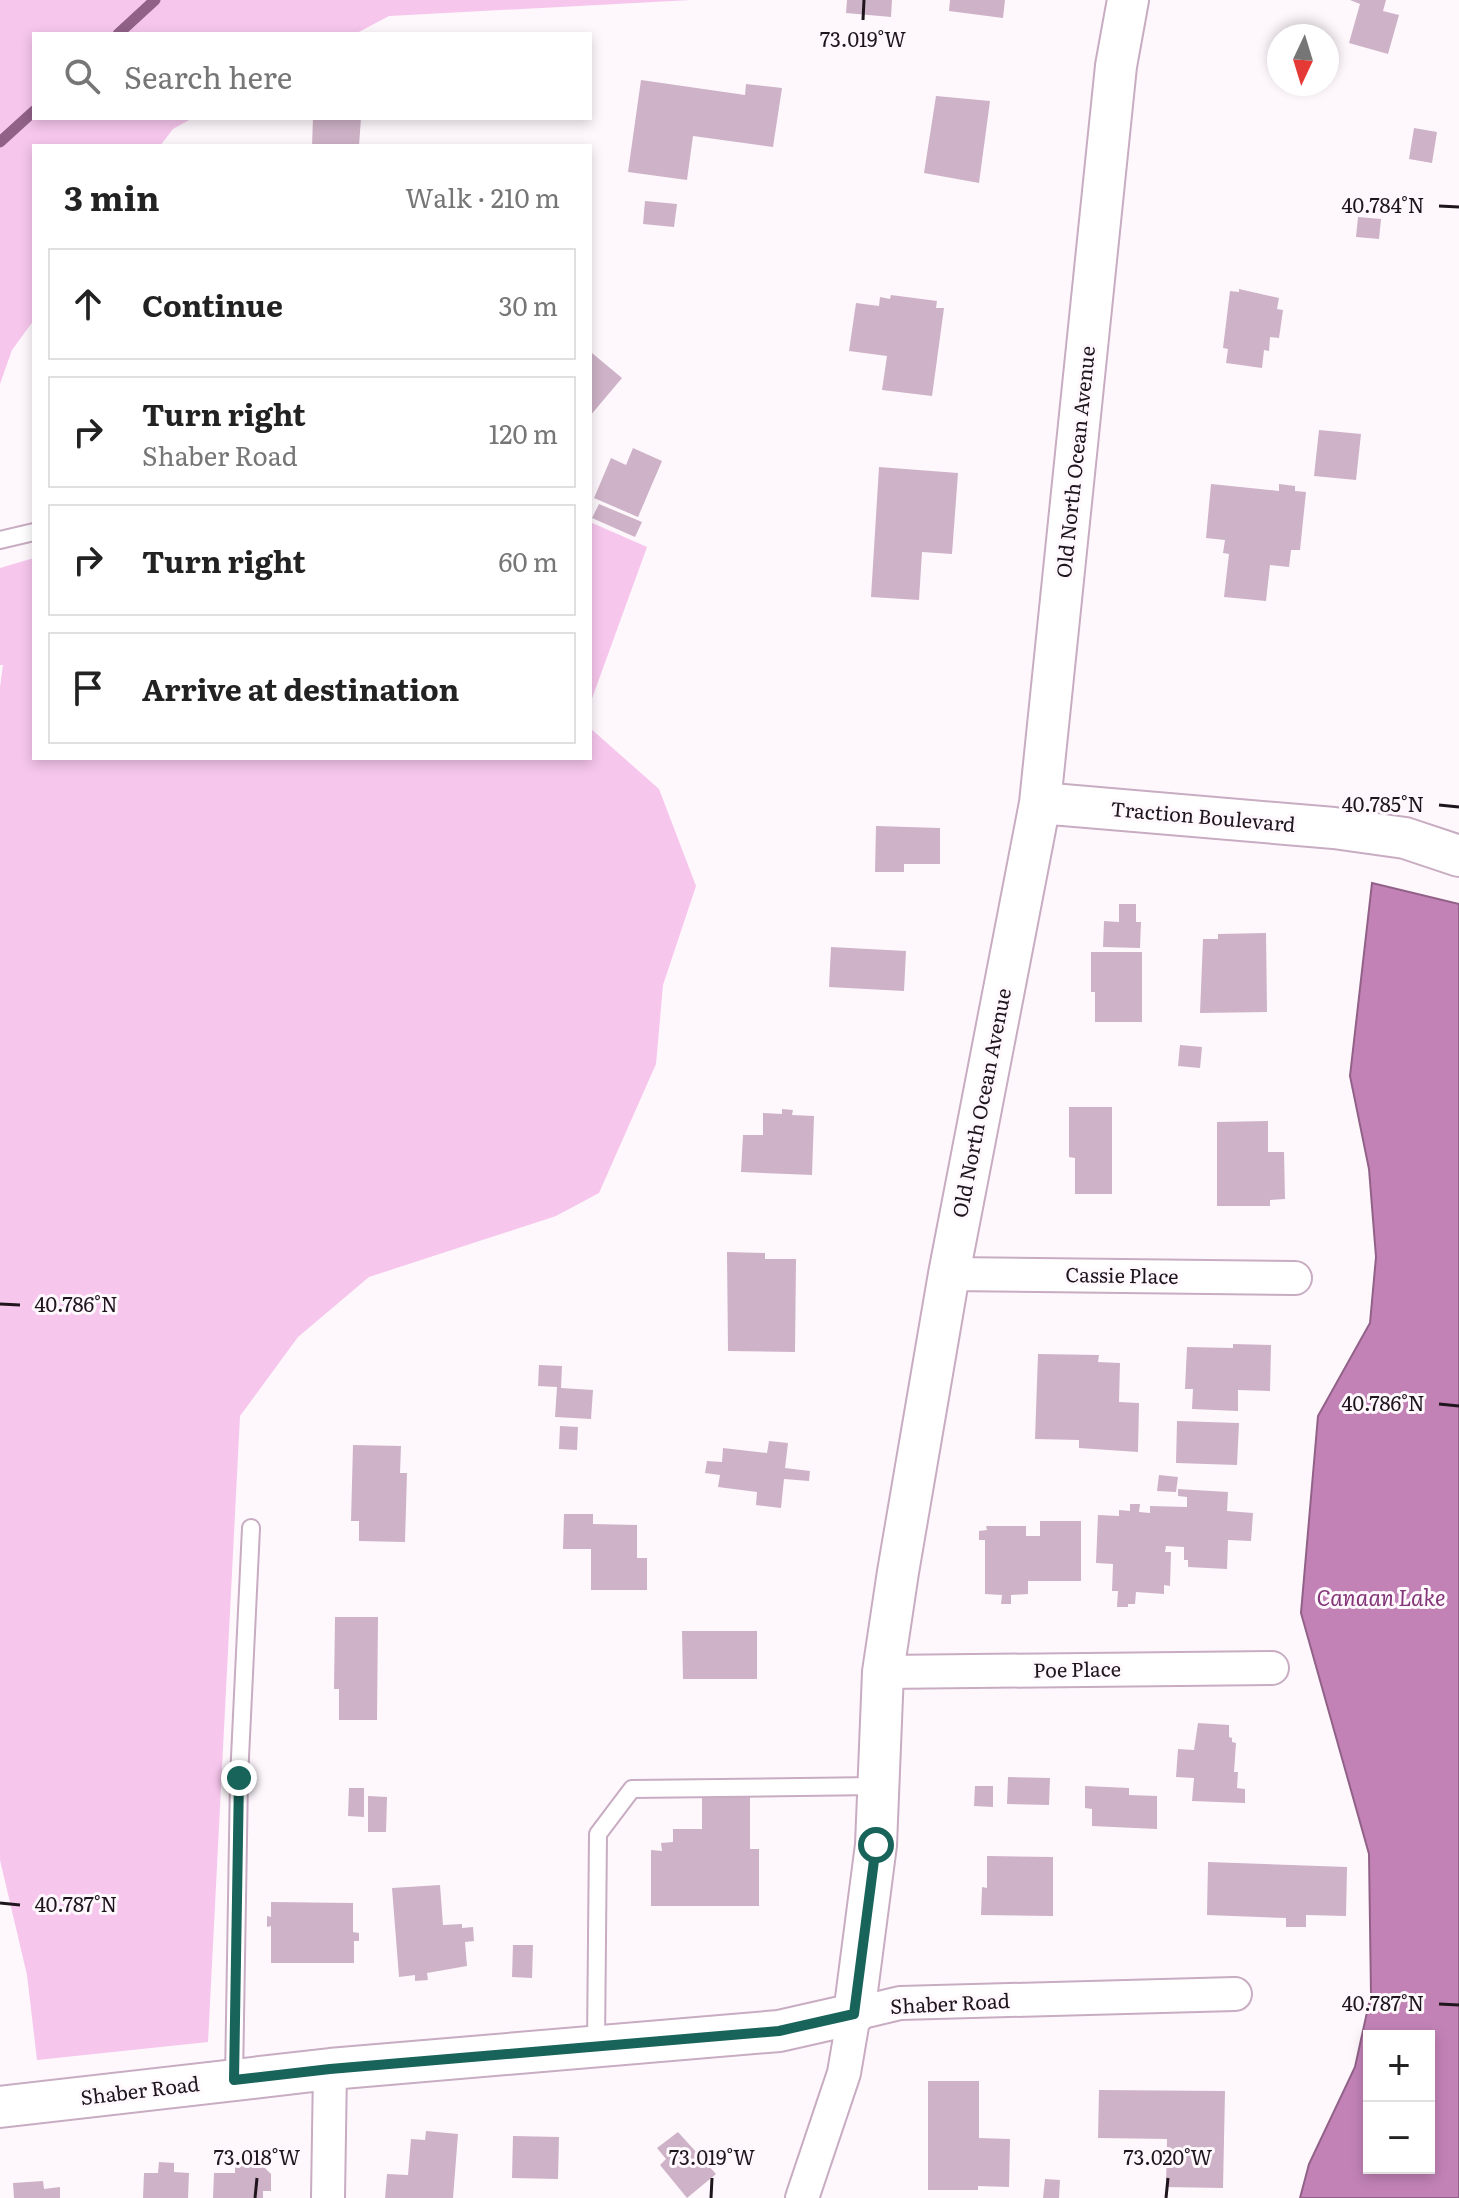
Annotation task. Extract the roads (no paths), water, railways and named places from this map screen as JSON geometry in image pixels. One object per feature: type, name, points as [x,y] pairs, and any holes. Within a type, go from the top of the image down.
[{"type":"street","name":"Old North Ocean Avenue","points":[[802,2198],[844,2073],[876,1845],[883,1672],[949,1274],[1040,803],[1116,66],[1128,0]]},
{"type":"street","name":"Traction Boulevard","points":[[1040,803],[1334,828],[1405,838],[1459,856]]},
{"type":"street","name":"Cassie Place","points":[[949,1274],[1295,1278]]},
{"type":"street","name":"Poe Place","points":[[883,1672],[1272,1668]]},
{"type":"street","name":"Shaber Road","points":[[0,2107],[330,2069],[779,2031],[900,2003],[1235,1994]]},
{"type":"street","points":[[328,2198],[330,2069]]},
{"type":"lane","points":[[0,540],[32,532]]},
{"type":"lane","points":[[234,2080],[239,1778],[251,1528]]},
{"type":"lane","points":[[596,2047],[598,1834],[632,1789],[878,1786]]},
{"type":"water","name":"Canaan Lake","points":[[1372,883],[1459,904],[1459,2198],[1300,2198],[1309,2164],[1355,2067],[1363,2030],[1363,2174],[1435,2174],[1435,2030],[1363,2030],[1371,1994],[1369,1854],[1301,1613],[1318,1416],[1370,1323],[1376,1257],[1369,1169],[1350,1076]]},
{"type":"waterway","points":[[120,32],[155,0]]},
{"type":"waterway","points":[[0,142],[32,113]]}]
